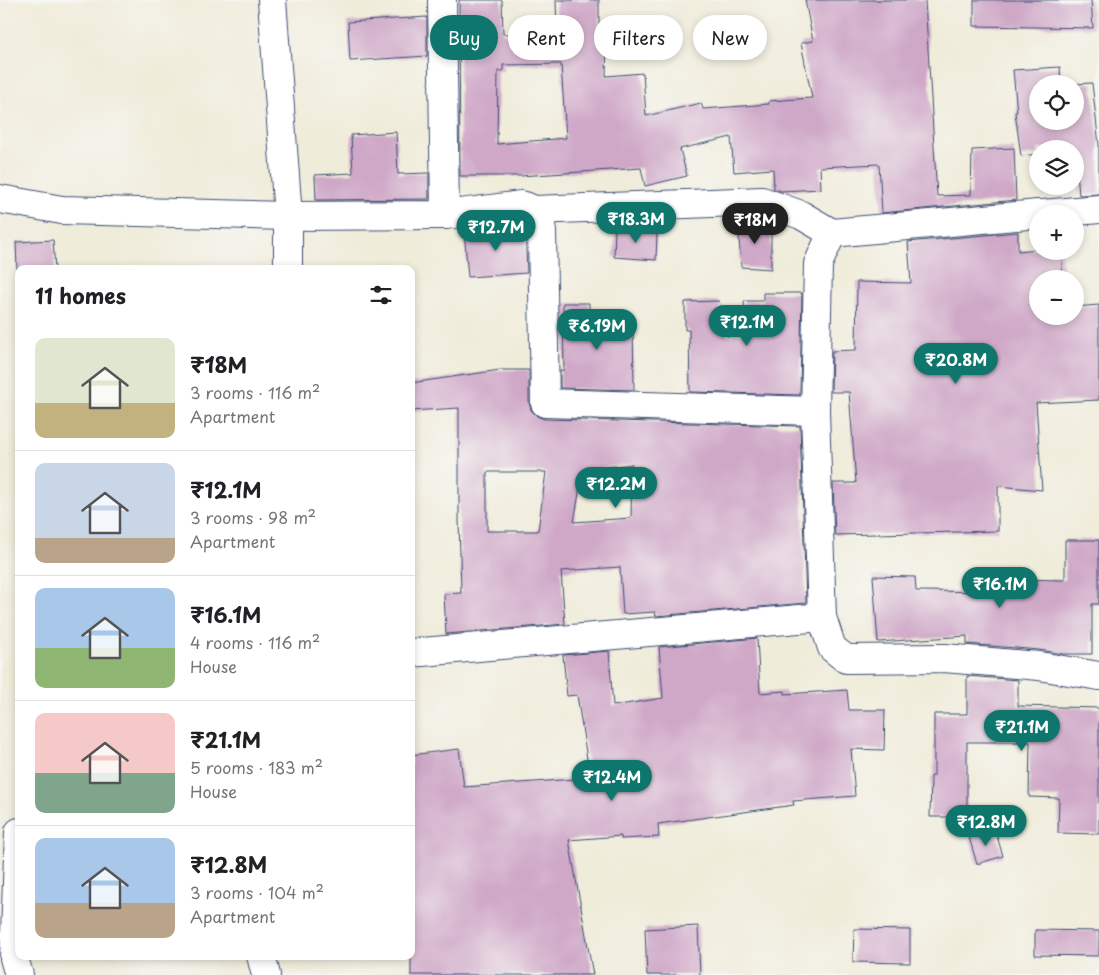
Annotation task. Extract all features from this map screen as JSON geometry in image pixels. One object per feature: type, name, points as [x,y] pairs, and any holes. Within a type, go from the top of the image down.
[{"type":"street","points":[[272,0],[288,216],[288,265]]},
{"type":"street","points":[[442,0],[445,215]]},
{"type":"street","points":[[0,199],[62,210],[288,216],[445,215],[521,205],[534,210],[762,201],[801,215],[832,233],[1029,215]]},
{"type":"street","points":[[1084,210],[1099,209]]},
{"type":"street","points":[[534,210],[538,216],[542,232],[545,403],[815,410]]},
{"type":"street","points":[[832,233],[818,264],[815,410],[822,616],[832,648],[846,659],[944,658],[1039,666],[1099,676]]},
{"type":"street","points":[[415,652],[822,616]]},
{"type":"street","points":[[15,933],[14,958],[19,975]]},
{"type":"street","points":[[262,960],[265,975]]},
{"type":"building","points":[[459,0],[502,0],[503,34],[508,34],[508,60],[584,60],[584,15],[556,15],[556,0],[599,0],[599,15],[594,15],[594,60],[606,60],[606,76],[643,73],[646,116],[701,103],[703,109],[769,104],[769,101],[812,98],[801,43],[813,41],[805,0],[925,0],[937,196],[971,195],[972,150],[1014,148],[1016,200],[882,213],[879,164],[820,167],[821,189],[781,191],[774,189],[773,169],[734,172],[731,137],[680,149],[687,176],[645,186],[641,168],[520,176],[460,176],[459,60],[498,60],[498,15],[459,15]],"holes":[[[561,64],[566,138],[497,144],[498,71],[503,71],[503,65]]]},
{"type":"building","points":[[974,0],[1091,0],[1093,28],[974,26]]},
{"type":"building","points":[[427,17],[427,56],[350,61],[348,22]]},
{"type":"building","points":[[1060,67],[1060,75],[1029,75],[1029,130],[1084,130],[1084,83],[1092,83],[1099,145],[1099,194],[1084,195],[1084,140],[1029,140],[1029,155],[1021,156],[1015,112],[1017,112],[1013,70]]},
{"type":"building","points":[[396,132],[398,174],[429,173],[429,199],[316,200],[315,175],[353,173],[351,135]]},
{"type":"building","points":[[738,222],[771,222],[771,269],[741,267]]},
{"type":"building","points":[[525,226],[527,273],[468,277],[464,231]]},
{"type":"building","points":[[615,229],[657,232],[656,260],[614,257]]},
{"type":"building","points":[[1018,232],[1018,251],[1029,250],[1029,260],[1062,260],[1062,270],[1029,270],[1029,325],[1084,325],[1084,306],[1099,305],[1099,400],[1036,403],[1042,490],[998,486],[998,531],[835,535],[833,483],[856,483],[849,392],[831,392],[832,351],[856,350],[857,282],[911,283],[908,242]]},
{"type":"building","points":[[53,240],[55,265],[17,265],[16,242]]},
{"type":"building","points":[[763,293],[802,293],[800,395],[690,392],[689,330],[685,330],[685,302],[719,301],[727,336],[746,333],[744,301],[763,301]]},
{"type":"building","points":[[563,303],[589,303],[589,319],[633,319],[634,390],[560,388],[560,370],[564,370]]},
{"type":"building","points":[[500,370],[529,370],[529,403],[531,410],[537,416],[544,419],[800,426],[806,603],[656,616],[655,612],[623,614],[620,567],[561,571],[565,624],[446,634],[444,594],[461,593],[459,408],[415,411],[415,382]],"holes":[[[632,464],[631,518],[574,522],[583,470]],[[487,472],[546,472],[538,531],[487,531]]]},
{"type":"building","points":[[1065,540],[1099,540],[1099,604],[1092,604],[1092,654],[1063,654],[1040,650],[967,644],[967,636],[878,642],[873,576],[915,577],[916,591],[1008,592],[1008,579],[1065,580]]},
{"type":"building","points":[[757,638],[760,693],[785,691],[785,694],[847,690],[849,710],[885,710],[884,750],[851,749],[855,796],[793,801],[794,805],[658,824],[659,837],[621,839],[621,836],[569,840],[593,975],[411,975],[411,960],[415,960],[415,754],[459,749],[464,787],[590,778],[577,695],[567,696],[563,655],[609,651],[613,706],[663,698],[659,647]]},
{"type":"building","points":[[967,676],[1018,680],[1018,706],[1099,708],[1099,834],[1058,833],[1059,798],[1029,797],[1030,742],[967,742],[967,817],[930,817],[931,776],[934,776],[934,714],[967,714]]},
{"type":"building","points":[[995,830],[1003,856],[977,864],[969,837]]},
{"type":"building","points":[[698,926],[700,975],[647,975],[645,929]]},
{"type":"building","points":[[854,929],[910,930],[910,963],[853,962]]},
{"type":"building","points":[[1035,930],[1099,931],[1099,956],[1035,955]]}]
